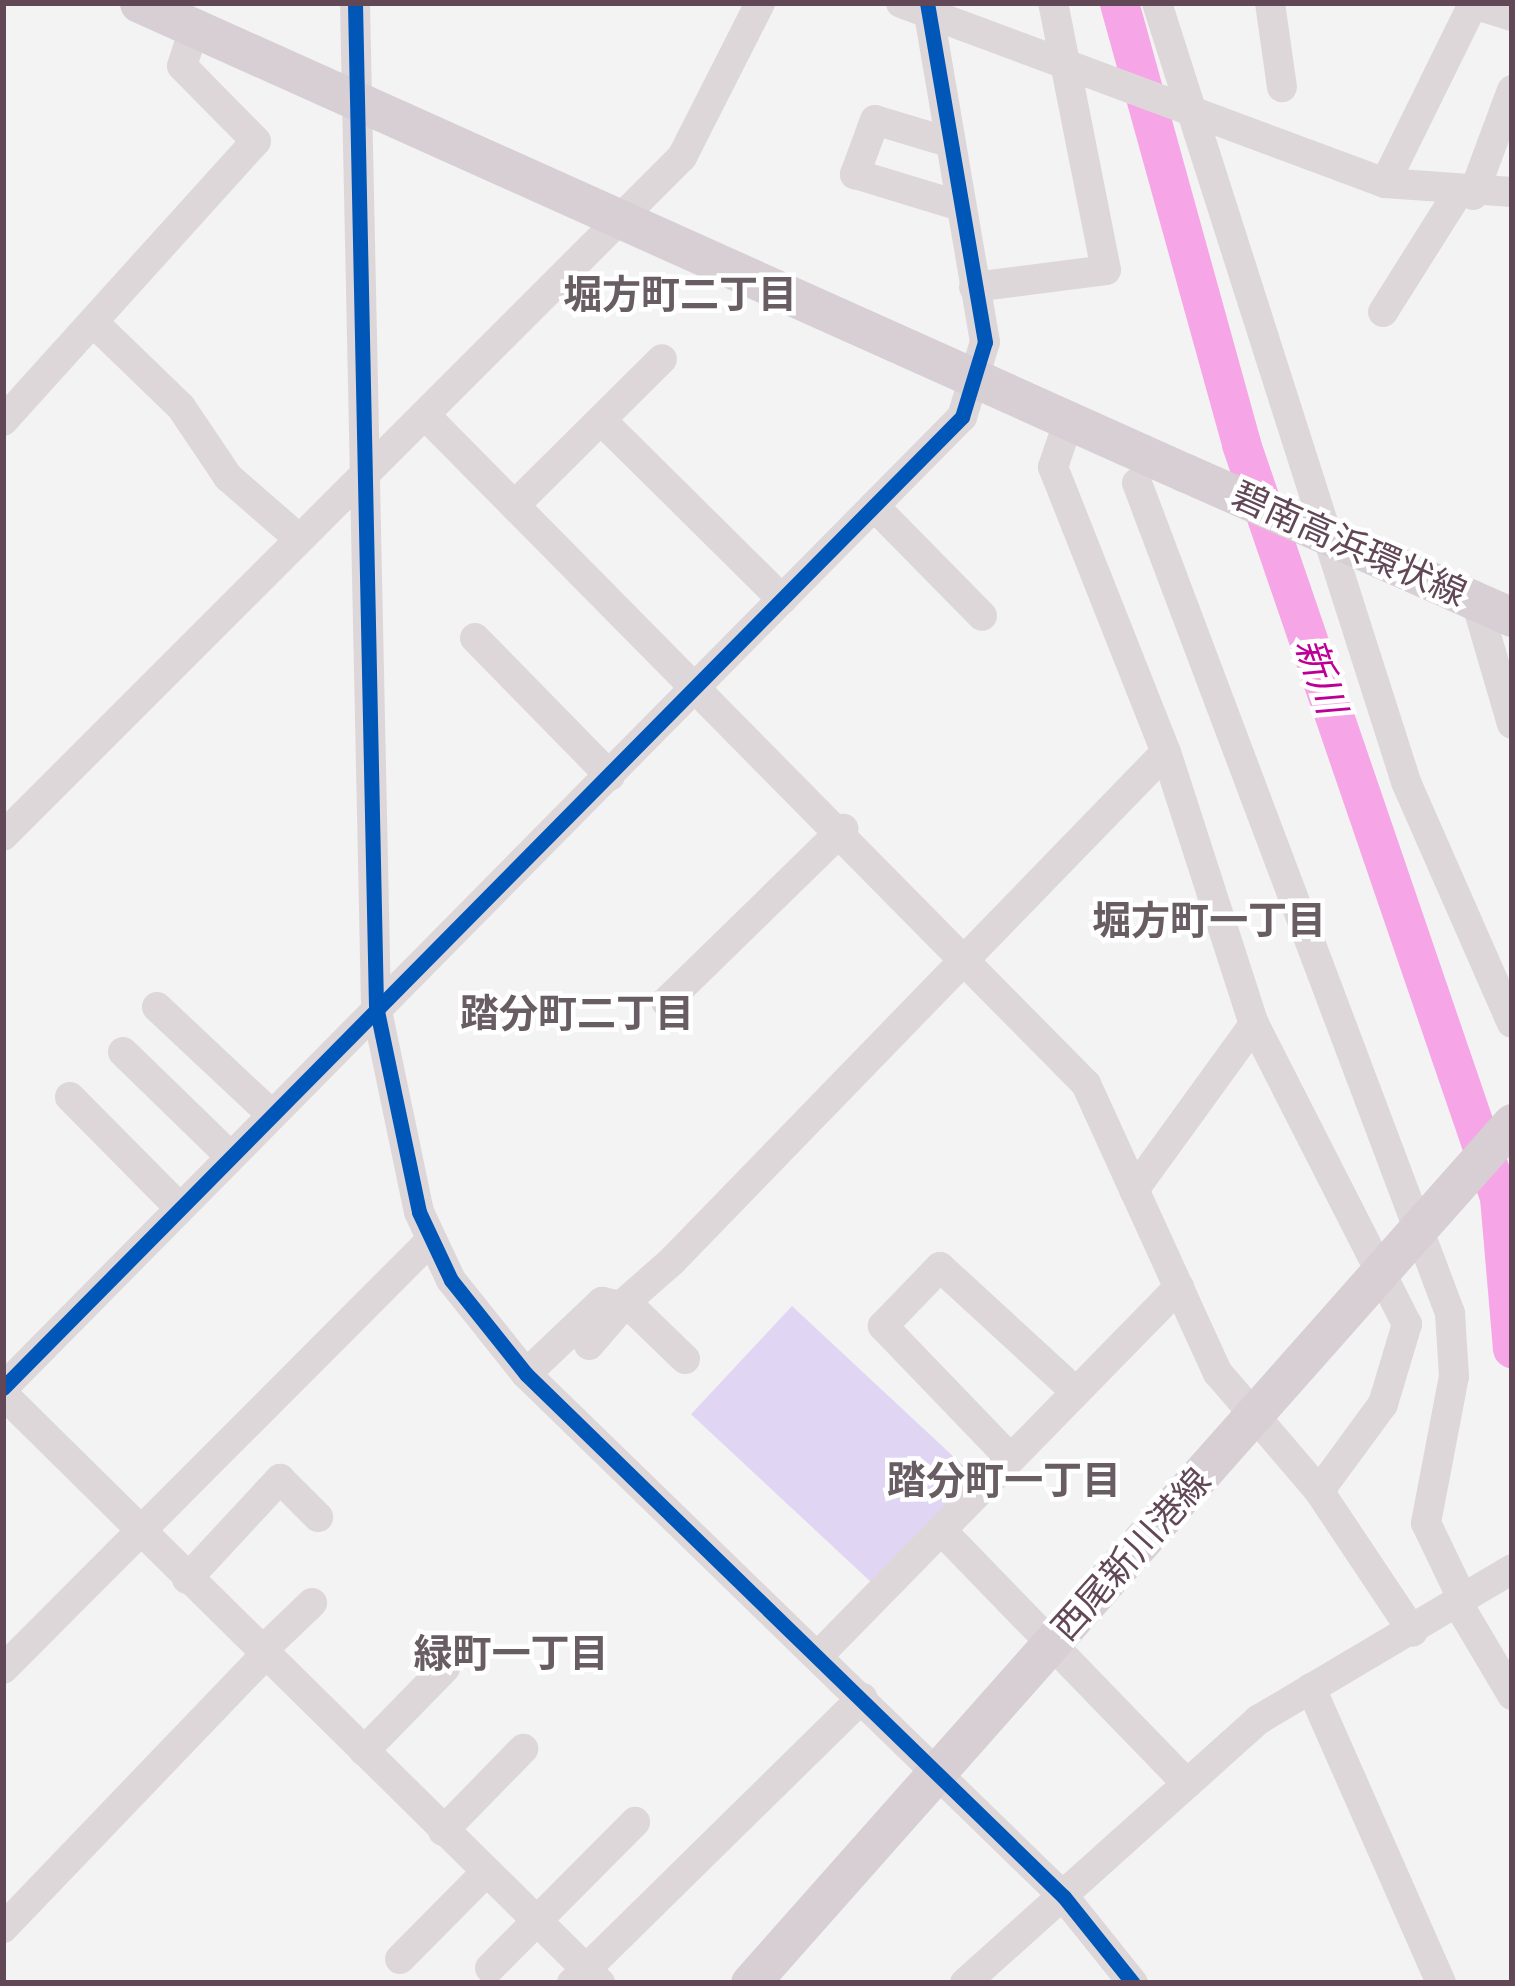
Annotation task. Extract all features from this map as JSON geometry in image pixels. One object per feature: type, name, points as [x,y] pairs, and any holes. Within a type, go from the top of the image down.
[{"type":"main road","name":"碧南高浜環状線","points":[[139,3],[1494,609]]},
{"type":"main road","name":"西尾新川港線","points":[[750,1983],[1512,1124]]},
{"type":"street","points":[[355,3],[360,474],[376,1006],[394,1126],[432,1238],[451,1280],[526,1374],[1064,1897],[1133,1983]]},
{"type":"street","points":[[3,836],[682,157],[760,3]]},
{"type":"street","points":[[974,287],[1106,270],[1053,3]]},
{"type":"street","points":[[1157,3],[1181,112],[1406,782],[1512,1023]]},
{"type":"street","points":[[1270,3],[1282,87]]},
{"type":"street","points":[[1385,183],[1473,4],[1512,16]]},
{"type":"street","points":[[919,6],[1181,112],[1385,183],[1466,194],[1512,193]]},
{"type":"street","points":[[862,1698],[586,1978],[265,1651],[138,1533],[3,1391],[376,1006],[700,687],[962,417],[986,342],[919,6]]},
{"type":"street","points":[[3,421],[256,141],[182,66],[194,28]]},
{"type":"street","points":[[1382,312],[1466,194],[1512,91]]},
{"type":"street","points":[[948,142],[875,119],[855,174],[957,205]]},
{"type":"street","points":[[93,322],[181,407],[228,477],[297,537]]},
{"type":"street","points":[[515,506],[662,359]]},
{"type":"street","points":[[426,416],[971,957],[1086,1084],[1218,1373],[1318,1491],[1414,1632]]},
{"type":"street","points":[[1069,419],[1053,467],[1166,752],[1255,1024],[1378,1279],[1407,1324],[1403,1356],[1356,1447],[1318,1491]]},
{"type":"street","points":[[602,420],[782,599]]},
{"type":"street","points":[[1138,482],[1429,1219],[1456,1348],[1426,1523],[1460,1600],[1512,1695]]},
{"type":"street","points":[[874,506],[982,616]]},
{"type":"street","points":[[1494,609],[1512,724]]},
{"type":"street","points":[[475,638],[610,776]]},
{"type":"street","points":[[590,1346],[626,1302],[971,957],[1166,752]]},
{"type":"street","points":[[666,1002],[843,829]]},
{"type":"street","points":[[158,1006],[271,1114]]},
{"type":"street","points":[[1134,1190],[1255,1024]]},
{"type":"street","points":[[123,1052],[230,1156]]},
{"type":"street","points":[[70,1097],[180,1208]]},
{"type":"street","points":[[3,1669],[432,1238]]},
{"type":"street","points":[[1009,1457],[883,1326],[940,1267],[1075,1391]]},
{"type":"street","points":[[818,1655],[1179,1287]]},
{"type":"street","points":[[526,1374],[602,1301],[626,1302],[685,1359]]},
{"type":"street","points":[[188,1579],[280,1479],[318,1517]]},
{"type":"street","points":[[945,1534],[1187,1784]]},
{"type":"street","points":[[965,1983],[1258,1720],[1414,1632],[1512,1569]]},
{"type":"street","points":[[3,1928],[313,1603]]},
{"type":"street","points":[[364,1751],[445,1668]]},
{"type":"street","points":[[1311,1688],[1441,1983]]},
{"type":"street","points":[[443,1831],[524,1749]]},
{"type":"street","points":[[490,1968],[635,1822]]},
{"type":"street","points":[[400,1959],[485,1873]]},
{"type":"shaded area","points":[[792,1306],[978,1480],[878,1588],[691,1414]]},
{"type":"waterway","name":"新川","points":[[1119,3],[1241,444],[1499,1197],[1512,1348]]},
{"type":"cycle path","points":[[355,3],[376,1006],[419,1212],[451,1280],[526,1374],[1064,1897],[1133,1983]]},
{"type":"cycle path","points":[[3,1388],[962,417],[985,342],[927,3]]},
{"type":"district","name":"堀方町二丁目","points":[[680,295]]},
{"type":"district","name":"堀方町一丁目","points":[[1209,921]]},
{"type":"district","name":"踏分町二丁目","points":[[577,1014]]},
{"type":"district","name":"踏分町一丁目","points":[[1004,1481]]},
{"type":"district","name":"緑町一丁目","points":[[511,1654]]}]
